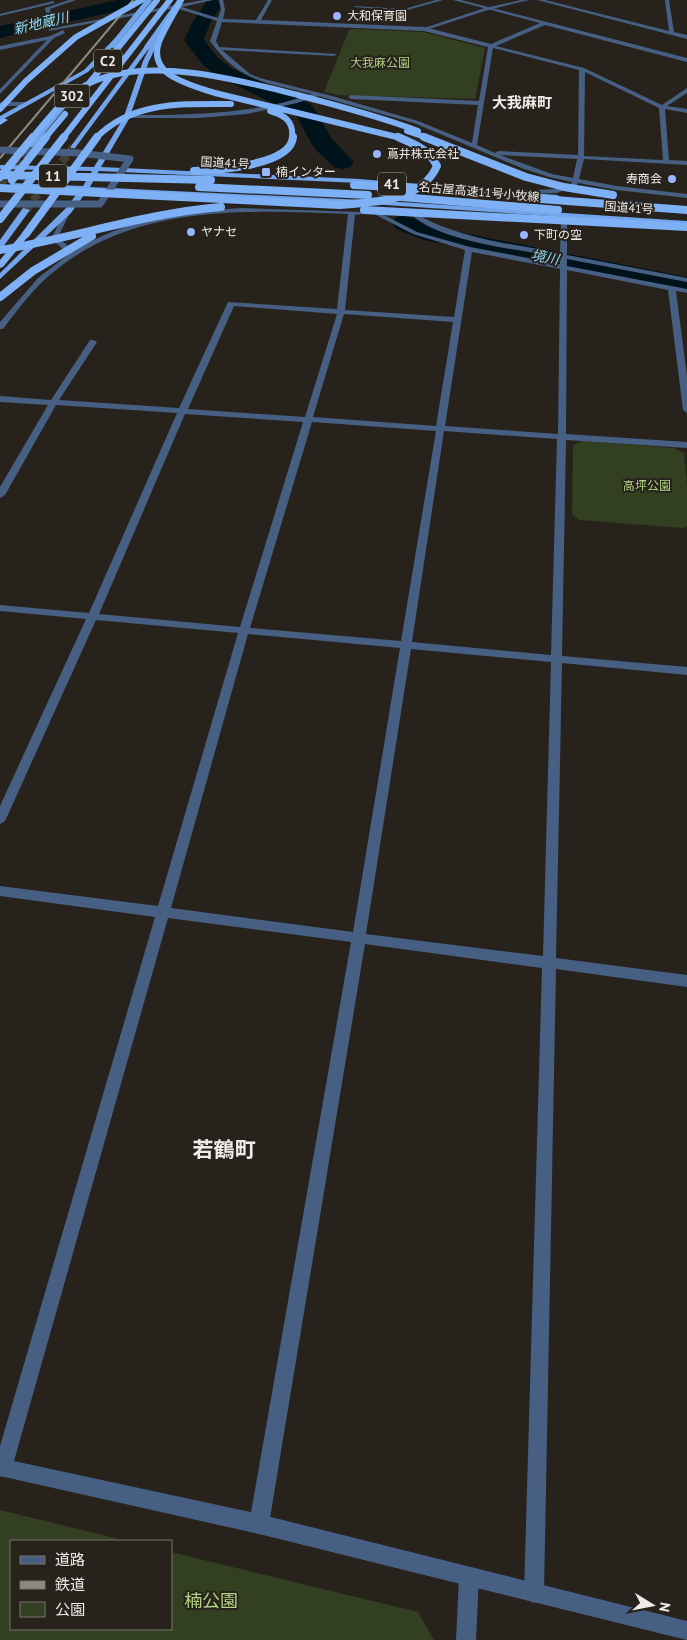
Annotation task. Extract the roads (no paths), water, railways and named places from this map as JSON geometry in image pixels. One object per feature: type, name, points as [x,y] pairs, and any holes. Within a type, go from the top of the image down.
[{"type":"highway","points":[[0,109],[26,81],[76,37],[128,10],[142,0]]},
{"type":"highway","points":[[0,119],[25,100],[86,71],[122,34],[149,0]]},
{"type":"highway","name":"C2","points":[[0,194],[157,0]]},
{"type":"highway","points":[[0,277],[68,211],[88,184],[126,117],[150,47],[169,15],[181,0]]},
{"type":"highway","points":[[0,179],[339,205],[401,196],[426,184],[436,171],[434,158],[426,150],[395,136],[201,89],[168,74],[158,63],[157,50],[181,0]]},
{"type":"highway","name":"C2","points":[[0,219],[172,3]]},
{"type":"highway","name":"302","points":[[32,146],[112,45]]},
{"type":"highway","name":"302","points":[[73,147],[150,47]]},
{"type":"highway","points":[[30,89],[50,60]]},
{"type":"highway","points":[[158,63],[172,74],[193,82],[374,121],[453,147]]},
{"type":"highway","points":[[0,179],[55,109],[73,92],[96,81],[144,72],[194,72],[235,79],[385,119],[423,133],[508,170],[545,183],[593,192],[687,203]]},
{"type":"highway","points":[[0,123],[25,100]]},
{"type":"highway","points":[[0,179],[38,171],[47,171],[56,171],[65,171],[74,171],[93,171],[154,172],[238,167],[274,157],[292,143],[294,133],[292,125],[275,112],[226,103],[203,102],[156,107],[118,119],[97,137],[75,167],[70,174],[26,234],[0,265]]},
{"type":"highway","name":"国道41号","points":[[0,167],[97,169],[359,181],[687,209]]},
{"type":"highway","name":"国道41号","points":[[0,179],[88,184],[160,191],[687,221]]},
{"type":"highway","name":"名古屋高速11号小牧線","points":[[0,179],[352,184],[687,209]]},
{"type":"highway","name":"名古屋高速11号小牧線","points":[[0,179],[344,193],[687,221]]},
{"type":"highway","points":[[0,250],[34,245],[174,211],[241,206],[348,209],[687,229]]},
{"type":"highway","points":[[0,245],[26,210]]},
{"type":"highway","points":[[0,297],[33,271],[69,248],[123,222]]},
{"type":"street","points":[[0,15],[60,0]]},
{"type":"street","points":[[73,0],[46,8],[51,30],[126,16],[172,3],[211,0]]},
{"type":"street","points":[[221,0],[223,10],[213,41],[218,48],[248,75],[416,122],[526,168],[575,181],[687,196]]},
{"type":"street","points":[[258,21],[270,0]]},
{"type":"street","points":[[356,7],[404,10],[441,0]]},
{"type":"street","points":[[456,0],[687,60]]},
{"type":"street","points":[[424,30],[487,9],[527,0]]},
{"type":"street","points":[[539,0],[687,37]]},
{"type":"street","points":[[667,0],[672,34]]},
{"type":"street","points":[[172,3],[219,20],[424,30],[582,69],[662,107],[687,111]]},
{"type":"street","points":[[0,48],[52,37],[61,33],[118,20],[126,16]]},
{"type":"street","points":[[492,46],[545,23]]},
{"type":"street","points":[[0,92],[52,37]]},
{"type":"street","points":[[474,147],[492,46]]},
{"type":"street","points":[[218,48],[334,54]]},
{"type":"street","points":[[511,193],[564,190],[570,188],[575,181],[580,157],[582,69]]},
{"type":"street","points":[[7,76],[14,76]]},
{"type":"street","points":[[662,107],[687,90]]},
{"type":"street","points":[[126,117],[230,115],[286,105],[318,94]]},
{"type":"street","points":[[330,97],[481,103]]},
{"type":"street","points":[[391,114],[397,99]]},
{"type":"street","points":[[0,104],[25,100]]},
{"type":"street","points":[[662,107],[666,162]]},
{"type":"street","points":[[0,150],[78,153],[130,159],[100,204],[0,204]]},
{"type":"street","points":[[488,153],[687,163]]},
{"type":"street","points":[[0,327],[38,282],[73,254],[111,235],[183,216],[212,211],[266,209],[352,212],[687,229]]},
{"type":"street","points":[[68,211],[56,235],[56,240],[73,254]]},
{"type":"street","points":[[352,212],[341,312],[244,631],[1,1467],[259,1524],[687,1631]]},
{"type":"street","points":[[378,214],[415,233],[469,249],[687,280]]},
{"type":"street","points":[[416,216],[437,228],[466,237],[687,291]]},
{"type":"street","points":[[588,225],[620,218]]},
{"type":"street","points":[[534,1594],[562,436],[562,262],[564,223]]},
{"type":"street","points":[[259,1524],[359,938],[469,249]]},
{"type":"street","points":[[672,288],[687,410]]},
{"type":"street","points":[[0,819],[93,616],[231,304],[459,320]]},
{"type":"street","points":[[0,494],[53,403],[93,342]]},
{"type":"street","points":[[0,399],[687,445]]},
{"type":"street","points":[[0,608],[687,671]]},
{"type":"street","points":[[0,891],[687,981]]},
{"type":"street","points":[[466,1640],[469,1578]]},
{"type":"waterway","name":"新地蔵川","points":[[0,32],[141,0]]},
{"type":"waterway","name":"境川","points":[[213,5],[201,23],[194,40],[210,61],[224,72],[304,110],[322,143],[342,162]]},
{"type":"waterway","name":"境川","points":[[405,223],[433,234],[468,242],[687,285]]},
{"type":"tunnel","points":[[0,185],[31,146]]},
{"type":"tunnel","points":[[26,210],[73,147]]},
{"type":"railway","points":[[0,158],[133,0]]},
{"type":"place","name":"大和保育園","points":[[337,16]]},
{"type":"place","name":"蔦井株式会社","points":[[377,154]]},
{"type":"place","name":"楠インター","points":[[266,172]]},
{"type":"place","name":"寿商会","points":[[672,179]]},
{"type":"place","name":"ヤナセ","points":[[191,232]]},
{"type":"place","name":"下町の空","points":[[524,235]]},
{"type":"district","name":"大我麻町","points":[[522,103]]},
{"type":"district","name":"若鶴町","points":[[224,1150]]},
{"type":"park label","name":"大我麻公園","points":[[380,63]]},
{"type":"park label","name":"高坪公園","points":[[647,486]]},
{"type":"park label","name":"楠公園","points":[[211,1601]]}]
